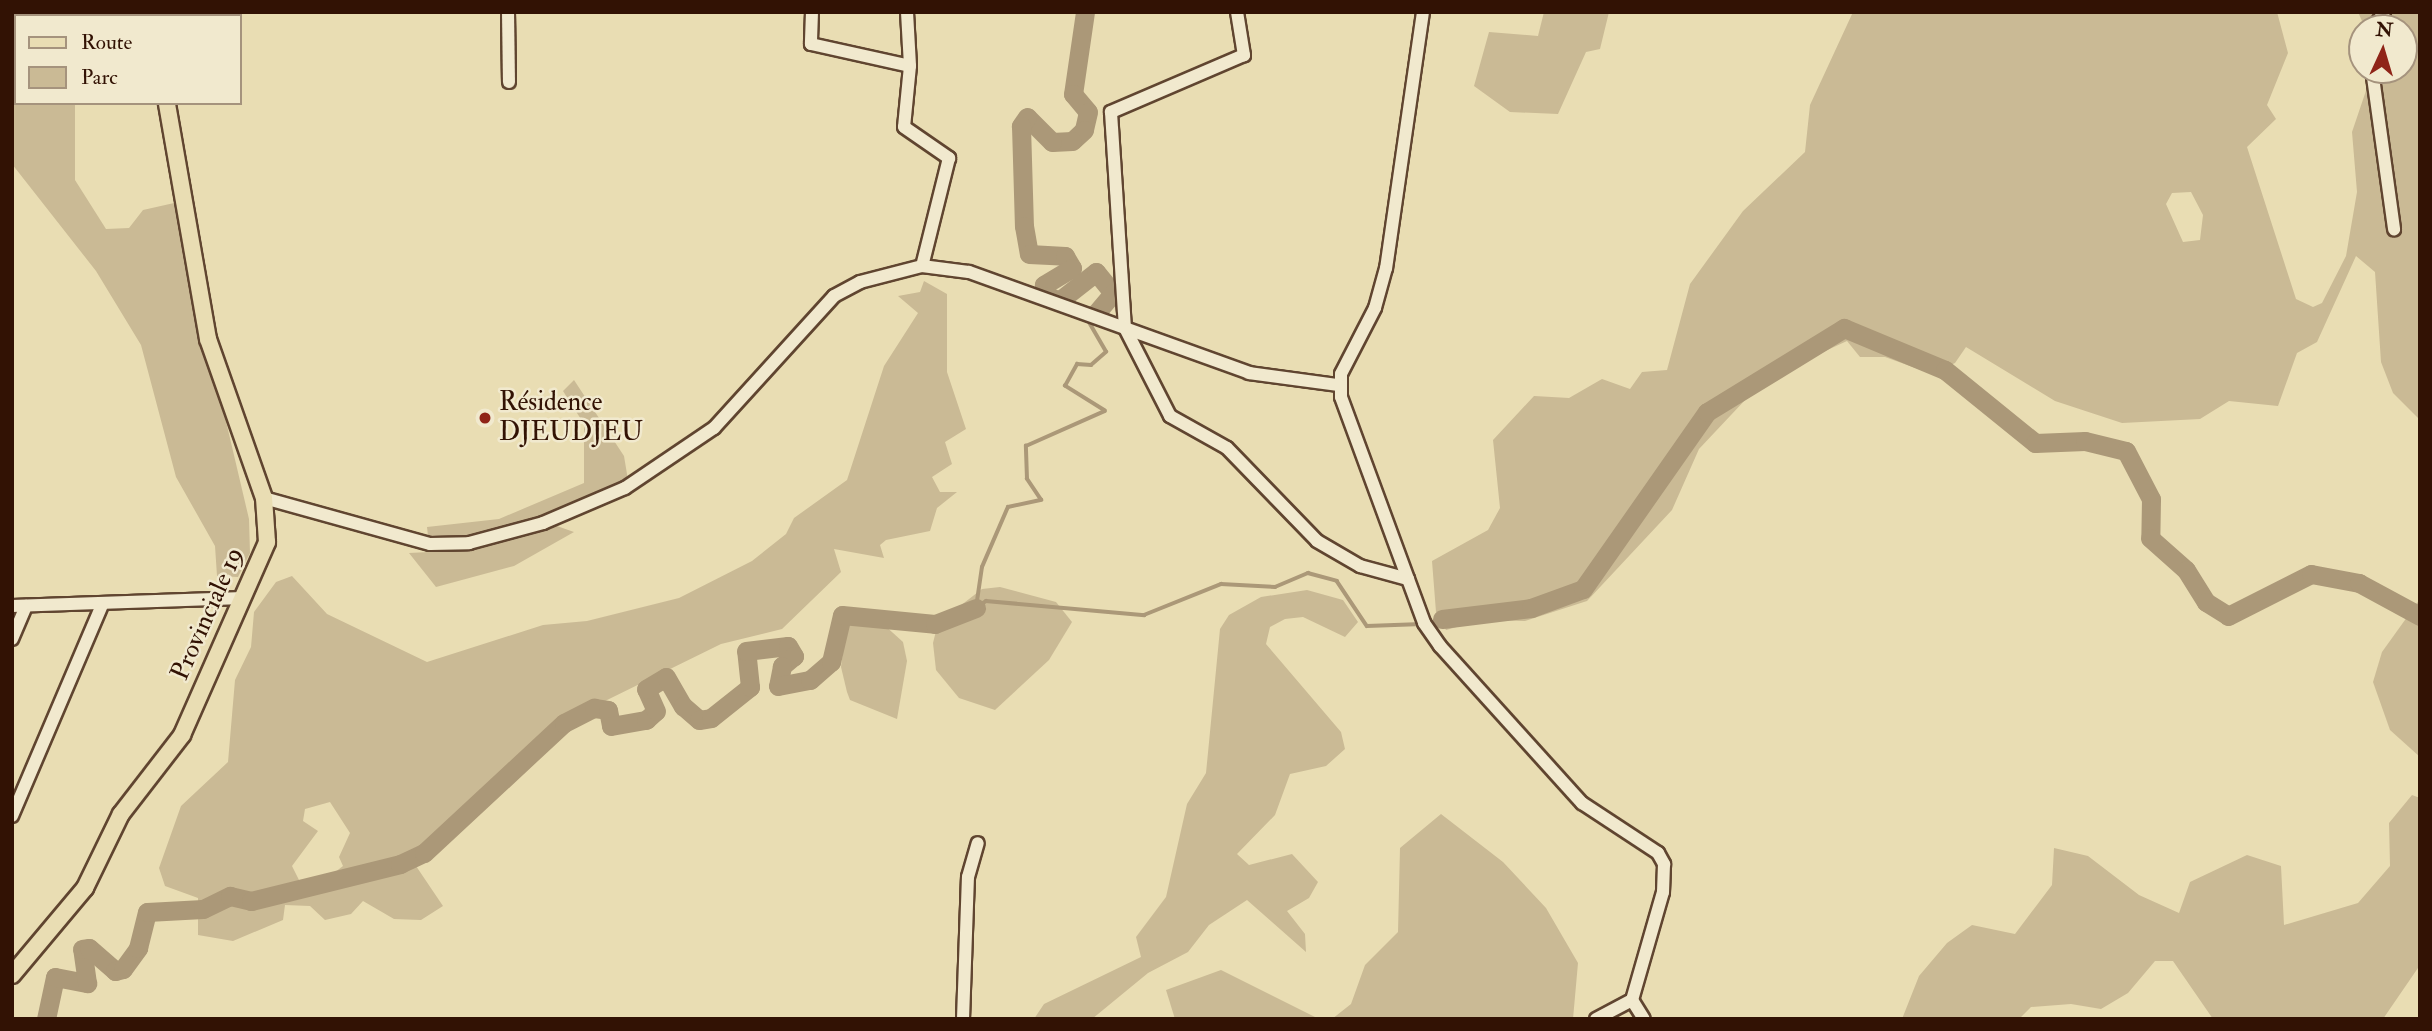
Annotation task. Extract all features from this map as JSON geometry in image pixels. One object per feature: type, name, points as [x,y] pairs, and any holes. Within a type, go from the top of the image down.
[{"type":"main road","name":"Provinciale 19","points":[[12,975],[85,888],[121,814],[182,735],[267,542],[264,498],[208,339],[167,105]]},
{"type":"street","points":[[509,12],[509,82]]},
{"type":"street","points":[[812,12],[811,44],[910,66]]},
{"type":"street","points":[[907,12],[910,66],[904,127],[949,158],[922,266]]},
{"type":"street","points":[[1237,12],[1244,55],[1111,112],[1125,328],[1170,416],[1227,448],[1317,541],[1360,566],[1408,579]]},
{"type":"street","points":[[1423,12],[1386,268],[1338,385],[1408,579],[1440,646],[1532,753],[1582,803],[1658,853],[1664,864],[1663,892],[1632,1000],[1596,1019]]},
{"type":"street","points":[[2374,84],[2395,229]]},
{"type":"street","points":[[264,498],[430,544],[469,543],[544,523],[625,488],[707,434],[834,296],[860,282],[922,266],[969,272],[1249,373],[1338,385]]},
{"type":"street","points":[[12,606],[102,605],[243,598]]},
{"type":"street","points":[[12,816],[102,605]]},
{"type":"street","points":[[12,639],[26,606]]},
{"type":"street","points":[[963,1019],[968,877],[978,843]]},
{"type":"street","points":[[1632,1000],[1644,1019]]},
{"type":"green space","points":[[1544,12],[1609,12],[1600,49],[1586,52],[1558,114],[1510,112],[1474,86],[1489,32],[1538,36]]},
{"type":"green space","points":[[1853,12],[2277,12],[2288,53],[2267,105],[2276,119],[2247,147],[2296,299],[2313,307],[2322,303],[2346,256],[2357,192],[2352,132],[2368,84],[2418,84],[2418,14],[2358,12],[2420,12],[2420,420],[2393,393],[2381,362],[2375,272],[2356,256],[2317,342],[2297,353],[2278,406],[2229,401],[2200,419],[2122,423],[2055,401],[1966,347],[1955,363],[1932,374],[1885,357],[1860,357],[1847,341],[1786,369],[1747,398],[1699,449],[1672,510],[1587,601],[1525,621],[1481,620],[1446,630],[1436,612],[1432,561],[1488,530],[1500,508],[1493,440],[1534,396],[1569,398],[1602,379],[1630,389],[1642,372],[1667,370],[1690,284],[1743,211],[1805,152],[1810,105]],"holes":[[[2191,192],[2203,215],[2200,240],[2183,242],[2166,204],[2172,193]]]},
{"type":"green space","points":[[12,21],[14,105],[75,105],[75,180],[106,229],[129,228],[143,210],[183,201],[205,332],[249,519],[250,553],[238,577],[217,576],[215,546],[176,477],[141,345],[96,271],[12,164]]},
{"type":"green space","points":[[924,281],[947,294],[947,372],[966,429],[945,442],[952,464],[932,477],[940,492],[957,492],[937,508],[930,531],[886,540],[880,545],[884,558],[834,549],[841,572],[782,629],[721,644],[544,731],[419,850],[416,866],[443,906],[421,920],[394,919],[363,901],[351,914],[325,920],[310,906],[285,905],[283,920],[233,941],[198,935],[198,898],[165,886],[159,868],[181,806],[228,762],[235,680],[251,647],[254,612],[276,582],[292,576],[327,614],[427,662],[543,625],[587,621],[679,598],[752,561],[786,534],[794,518],[847,480],[884,366],[918,313],[898,296],[920,292]],"holes":[[[330,802],[350,833],[339,857],[343,866],[326,879],[299,880],[292,866],[318,831],[303,821],[305,809]]]},
{"type":"green space","points":[[574,380],[624,456],[628,480],[556,514],[471,539],[428,536],[427,527],[499,519],[584,483],[584,424],[563,391]]},
{"type":"green space","points":[[554,525],[574,532],[514,566],[436,587],[409,553],[468,550]]},
{"type":"green space","points":[[1000,587],[1056,602],[1072,622],[1049,660],[995,710],[959,698],[936,670],[933,643],[938,623],[982,589]]},
{"type":"green space","points":[[1307,590],[1343,600],[1358,622],[1345,637],[1303,617],[1285,619],[1270,627],[1266,644],[1341,732],[1345,749],[1326,766],[1290,774],[1275,815],[1237,854],[1249,865],[1292,854],[1318,882],[1309,898],[1287,911],[1305,934],[1306,952],[1247,900],[1209,925],[1188,952],[1148,973],[1092,1019],[1034,1019],[1044,1004],[1141,957],[1136,937],[1166,897],[1187,804],[1206,773],[1220,629],[1229,615],[1261,597]]},
{"type":"green space","points":[[2420,599],[2420,757],[2390,730],[2373,682],[2382,652]]},
{"type":"green space","points":[[853,620],[882,623],[903,642],[907,661],[897,719],[850,700],[841,667],[846,626]]},
{"type":"green space","points":[[2412,795],[2420,798],[2420,965],[2383,1019],[2213,1019],[2173,961],[2155,961],[2128,993],[2101,1009],[2071,1004],[2031,1007],[2019,1019],[1902,1019],[1919,976],[1947,943],[1972,925],[2015,934],[2052,885],[2054,848],[2088,856],[2139,895],[2179,913],[2190,882],[2247,855],[2281,866],[2284,925],[2358,903],[2390,866],[2389,823]]},
{"type":"green space","points":[[1441,814],[1503,862],[1546,908],[1578,963],[1573,1019],[1332,1019],[1351,1004],[1365,965],[1398,932],[1400,848]]},
{"type":"green space","points":[[1221,970],[1319,1019],[1175,1019],[1166,990]]},
{"type":"waterway","points":[[1085,12],[1073,94],[1088,112],[1084,130],[1072,141],[1052,142],[1027,117],[1021,126],[1024,226],[1029,254],[1065,256],[1072,268],[1044,285],[1048,296],[1059,301],[1096,272],[1113,293],[1097,312]]},
{"type":"waterway","points":[[976,608],[982,567],[1008,507],[1041,500],[1027,479],[1026,446],[1105,411],[1065,386],[1077,364],[1091,365],[1106,352],[1089,323]]},
{"type":"waterway","points":[[1442,619],[1531,608],[1583,589],[1707,412],[1844,328],[1945,370],[2035,443],[2085,441],[2126,451],[2151,499],[2150,538],[2186,570],[2206,602],[2228,616],[2311,574],[2359,583],[2420,616]]},
{"type":"waterway","points":[[976,608],[986,601],[1144,615],[1221,584],[1275,587],[1308,573],[1337,581],[1367,626],[1422,624]]},
{"type":"waterway","points":[[46,1019],[55,977],[87,983],[82,949],[89,948],[115,971],[123,969],[138,948],[147,912],[203,909],[230,896],[251,901],[400,864],[424,853],[564,723],[594,708],[608,710],[611,726],[646,720],[656,711],[646,689],[666,677],[683,706],[699,720],[711,718],[750,687],[746,651],[788,646],[794,656],[782,666],[778,686],[810,680],[831,662],[842,615],[935,624],[976,608]]},
{"type":"place","name":"Résidence DJEUDJEU","points":[[485,418]]}]
